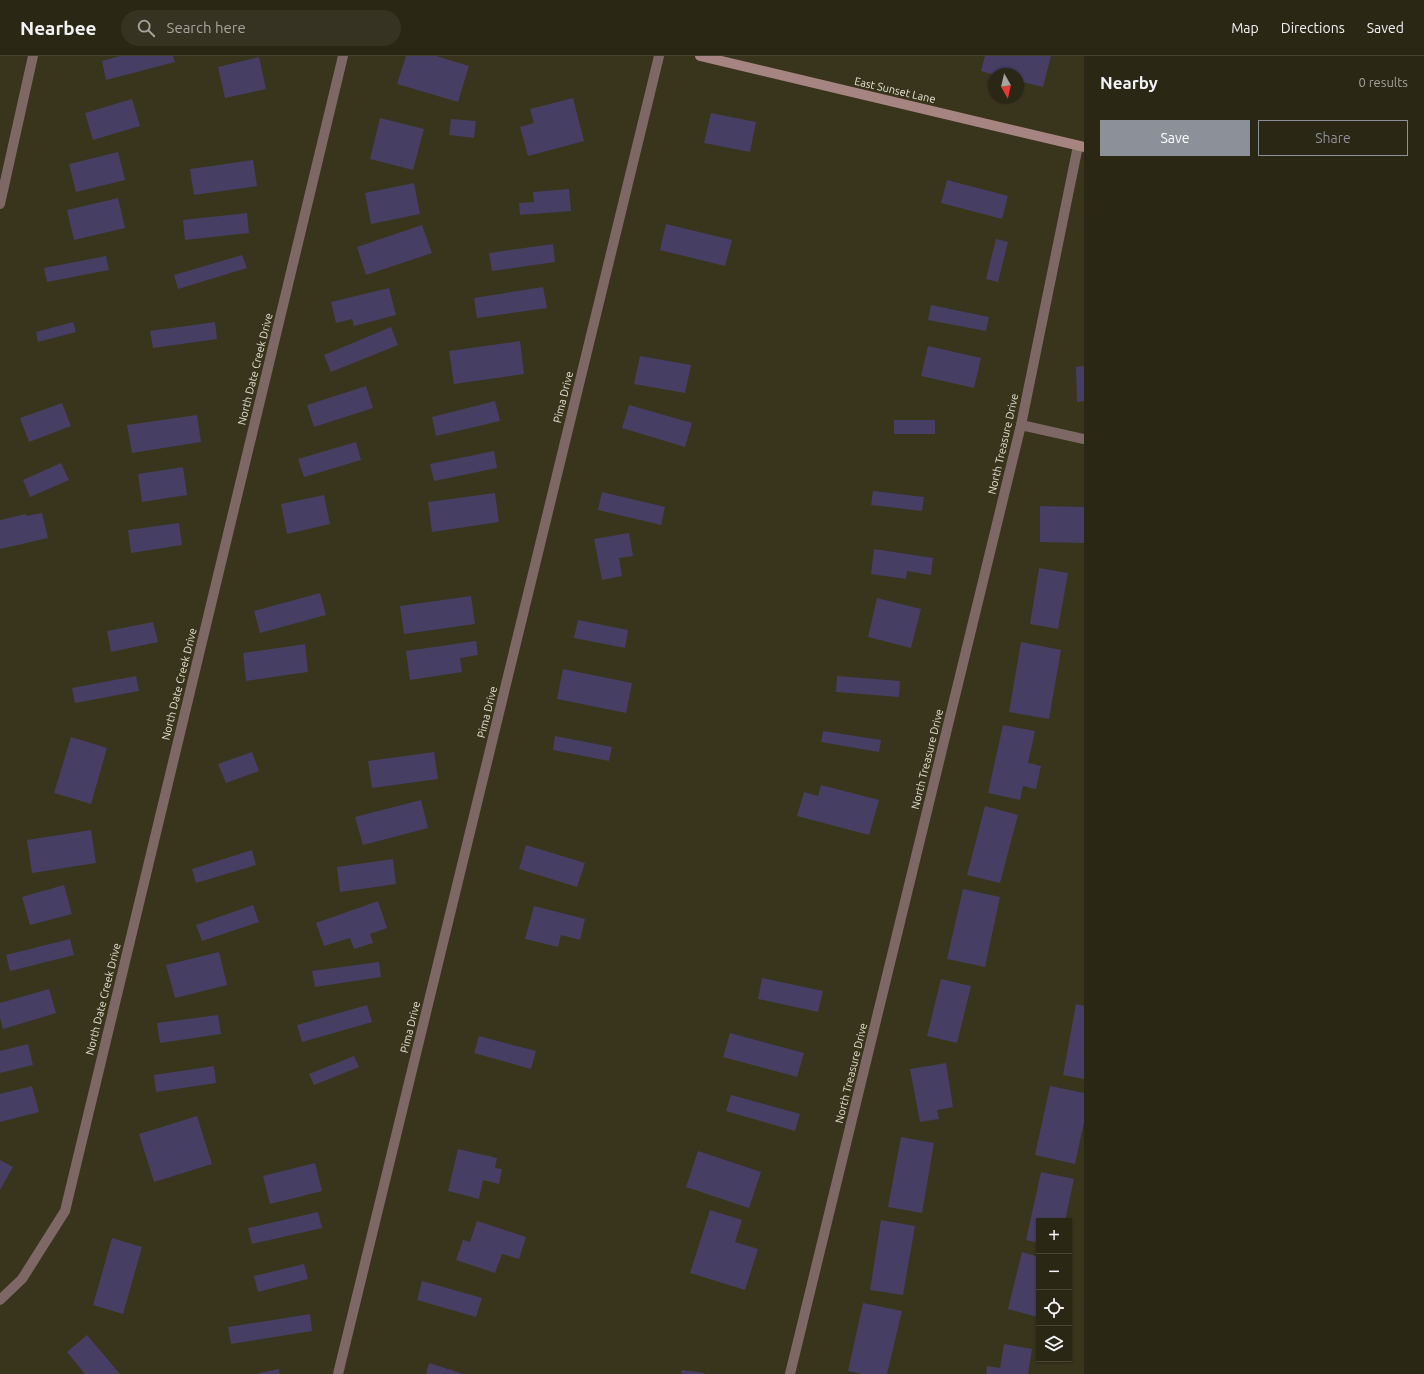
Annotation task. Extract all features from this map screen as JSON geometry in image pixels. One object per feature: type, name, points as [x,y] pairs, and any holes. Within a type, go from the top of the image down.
[{"type":"street","points":[[0,204],[33,56]]},
{"type":"street","name":"North Date Creek Drive","points":[[0,1300],[22,1279],[65,1211],[343,56]]},
{"type":"street","name":"Pima Drive","points":[[338,1374],[659,56]]},
{"type":"street","name":"East Sunset Lane","points":[[700,56],[1081,147]]},
{"type":"street","name":"North Treasure Drive","points":[[790,1374],[1021,425],[1081,147]]},
{"type":"street","points":[[1021,425],[1084,439]]},
{"type":"building","points":[[120,56],[173,56],[175,62],[106,80],[102,61]]},
{"type":"building","points":[[406,56],[436,56],[469,66],[458,102],[397,84]]},
{"type":"building","points":[[985,56],[1051,56],[1043,87],[1024,82],[1024,68],[988,68],[988,73],[981,71]]},
{"type":"building","points":[[259,57],[266,89],[225,98],[218,67]]},
{"type":"building","points":[[573,98],[584,141],[528,156],[520,127],[534,123],[530,109]]},
{"type":"building","points":[[132,99],[140,126],[93,140],[85,113]]},
{"type":"building","points":[[711,113],[756,122],[750,152],[704,143]]},
{"type":"building","points":[[380,118],[424,129],[413,170],[370,159]]},
{"type":"building","points":[[451,119],[476,121],[474,138],[449,135]]},
{"type":"building","points":[[118,152],[125,180],[76,192],[69,164]]},
{"type":"building","points":[[253,160],[257,186],[194,195],[190,169]]},
{"type":"building","points":[[947,180],[1008,196],[1002,219],[941,203]]},
{"type":"building","points":[[414,183],[420,214],[371,224],[365,193]]},
{"type":"building","points":[[569,189],[571,211],[520,215],[519,203],[534,202],[533,192]]},
{"type":"building","points":[[118,198],[125,228],[74,240],[67,210]]},
{"type":"building","points":[[247,213],[249,233],[185,240],[183,220]]},
{"type":"building","points":[[666,224],[732,240],[725,266],[660,250]]},
{"type":"building","points":[[422,225],[432,253],[366,275],[357,247]]},
{"type":"building","points":[[996,239],[1008,242],[998,282],[986,279]]},
{"type":"building","points":[[553,244],[555,262],[492,271],[489,253]]},
{"type":"building","points":[[242,255],[247,268],[178,289],[174,275]]},
{"type":"building","points":[[106,256],[109,270],[47,282],[44,268]]},
{"type":"building","points":[[543,287],[547,308],[477,318],[474,298]]},
{"type":"building","points":[[389,288],[396,315],[354,326],[352,319],[336,323],[331,302]]},
{"type":"building","points":[[931,305],[989,317],[986,331],[928,320]]},
{"type":"building","points":[[73,322],[76,332],[38,342],[36,332]]},
{"type":"building","points":[[215,322],[217,339],[153,348],[150,331]]},
{"type":"building","points":[[391,327],[398,345],[331,372],[324,355]]},
{"type":"building","points":[[520,341],[524,374],[454,384],[449,351]]},
{"type":"building","points":[[928,346],[981,358],[974,388],[921,376]]},
{"type":"building","points":[[640,356],[691,365],[685,393],[634,384]]},
{"type":"building","points":[[1084,366],[1084,401],[1077,402],[1076,367]]},
{"type":"building","points":[[366,386],[373,408],[314,427],[307,405]]},
{"type":"building","points":[[495,401],[500,421],[436,436],[432,417]]},
{"type":"building","points":[[62,403],[71,426],[29,442],[20,418]]},
{"type":"building","points":[[629,405],[692,423],[685,447],[622,428]]},
{"type":"building","points":[[197,415],[201,442],[132,453],[127,425]]},
{"type":"building","points":[[894,420],[935,420],[935,434],[894,434]]},
{"type":"building","points":[[356,442],[361,460],[304,477],[298,459]]},
{"type":"building","points":[[494,451],[497,468],[434,481],[430,464]]},
{"type":"building","points":[[61,463],[69,480],[30,497],[23,480]]},
{"type":"building","points":[[183,467],[187,495],[142,502],[138,474]]},
{"type":"building","points":[[873,491],[924,497],[922,511],[871,505]]},
{"type":"building","points":[[602,492],[665,507],[661,525],[598,510]]},
{"type":"building","points":[[495,493],[499,522],[432,532],[428,502]]},
{"type":"building","points":[[324,495],[330,524],[287,534],[281,504]]},
{"type":"building","points":[[1040,506],[1084,507],[1084,543],[1040,542]]},
{"type":"building","points":[[42,513],[48,538],[0,549],[0,520],[26,514],[26,516]]},
{"type":"building","points":[[179,523],[182,545],[131,553],[128,530]]},
{"type":"building","points":[[629,533],[633,556],[619,558],[622,576],[602,580],[594,539]]},
{"type":"building","points":[[874,549],[933,558],[931,575],[907,571],[906,579],[871,574]]},
{"type":"building","points":[[1039,568],[1068,573],[1058,629],[1030,624]]},
{"type":"building","points":[[320,593],[326,615],[260,633],[254,611]]},
{"type":"building","points":[[471,596],[475,624],[404,634],[400,606]]},
{"type":"building","points":[[877,598],[921,609],[911,648],[868,637]]},
{"type":"building","points":[[578,620],[628,630],[625,648],[574,638]]},
{"type":"building","points":[[153,622],[158,642],[111,652],[107,631]]},
{"type":"building","points":[[476,641],[478,655],[460,658],[462,672],[410,680],[406,651]]},
{"type":"building","points":[[1021,642],[1061,650],[1049,719],[1009,712]]},
{"type":"building","points":[[305,644],[308,672],[246,681],[243,653]]},
{"type":"building","points":[[563,669],[632,683],[626,713],[557,699]]},
{"type":"building","points":[[136,676],[139,691],[75,703],[72,688]]},
{"type":"building","points":[[837,676],[900,681],[899,697],[836,692]]},
{"type":"building","points":[[1003,725],[1035,731],[1028,763],[1041,766],[1036,789],[1023,786],[1020,800],[988,793]]},
{"type":"building","points":[[823,731],[881,740],[879,752],[821,742]]},
{"type":"building","points":[[555,736],[612,747],[609,761],[553,750]]},
{"type":"building","points":[[71,737],[107,748],[91,804],[54,793]]},
{"type":"building","points":[[252,752],[259,771],[226,783],[218,764]]},
{"type":"building","points":[[434,752],[438,779],[372,788],[368,761]]},
{"type":"building","points":[[821,785],[879,800],[869,835],[797,816],[804,792],[818,796]]},
{"type":"building","points":[[421,800],[428,828],[363,845],[355,817]]},
{"type":"building","points":[[985,806],[1018,815],[1000,883],[967,875]]},
{"type":"building","points":[[91,830],[96,863],[32,873],[27,840]]},
{"type":"building","points":[[526,845],[585,863],[577,887],[519,869]]},
{"type":"building","points":[[252,850],[256,865],[196,883],[192,869]]},
{"type":"building","points":[[393,859],[396,884],[340,892],[337,867]]},
{"type":"building","points":[[64,885],[72,914],[30,925],[22,897]]},
{"type":"building","points":[[963,889],[1000,897],[985,967],[947,959]]},
{"type":"building","points":[[378,901],[387,928],[370,934],[373,943],[354,949],[350,938],[324,946],[316,923]]},
{"type":"building","points":[[253,905],[259,922],[202,941],[196,925]]},
{"type":"building","points":[[534,906],[585,919],[580,940],[561,935],[558,947],[525,939]]},
{"type":"building","points":[[70,939],[74,955],[10,971],[6,955]]},
{"type":"building","points":[[219,952],[227,985],[175,998],[166,965]]},
{"type":"building","points":[[379,962],[381,977],[315,987],[312,971]]},
{"type":"building","points":[[762,978],[823,991],[818,1012],[758,999]]},
{"type":"building","points":[[941,979],[971,986],[957,1043],[927,1036]]},
{"type":"building","points":[[49,989],[56,1013],[3,1029],[0,1018],[0,1003]]},
{"type":"building","points":[[1076,1004],[1084,1006],[1084,1079],[1063,1075]]},
{"type":"building","points":[[367,1005],[372,1022],[302,1042],[297,1025]]},
{"type":"building","points":[[218,1015],[221,1034],[160,1043],[157,1023]]},
{"type":"building","points":[[730,1033],[804,1053],[797,1077],[723,1057]]},
{"type":"building","points":[[479,1036],[536,1051],[531,1069],[474,1053]]},
{"type":"building","points":[[28,1044],[33,1065],[0,1073],[0,1051]]},
{"type":"building","points":[[354,1056],[359,1067],[314,1085],[309,1074]]},
{"type":"building","points":[[946,1063],[953,1107],[937,1110],[939,1119],[920,1122],[910,1069]]},
{"type":"building","points":[[214,1066],[216,1083],[156,1092],[154,1075]]},
{"type":"building","points":[[32,1086],[39,1112],[0,1122],[0,1094]]},
{"type":"building","points":[[1050,1086],[1084,1093],[1084,1122],[1075,1164],[1035,1155]]},
{"type":"building","points":[[731,1095],[800,1114],[795,1131],[726,1111]]},
{"type":"building","points":[[197,1116],[212,1164],[154,1182],[139,1134]]},
{"type":"building","points":[[901,1137],[934,1143],[922,1213],[888,1207]]},
{"type":"building","points":[[458,1149],[497,1158],[495,1168],[502,1169],[499,1184],[483,1180],[479,1199],[448,1191]]},
{"type":"building","points":[[698,1151],[761,1172],[749,1208],[686,1187]]},
{"type":"building","points":[[0,1160],[13,1167],[0,1190]]},
{"type":"building","points":[[315,1163],[322,1191],[270,1204],[263,1176]]},
{"type":"building","points":[[1041,1172],[1074,1179],[1066,1218],[1036,1218],[1036,1242],[1026,1240]]},
{"type":"building","points":[[710,1210],[742,1220],[735,1242],[758,1249],[745,1290],[690,1273]]},
{"type":"building","points":[[318,1212],[322,1228],[252,1244],[248,1228]]},
{"type":"building","points":[[881,1220],[915,1226],[903,1295],[870,1290]]},
{"type":"building","points":[[477,1221],[526,1237],[519,1259],[502,1254],[495,1273],[456,1260],[463,1240],[470,1242]]},
{"type":"building","points":[[112,1238],[142,1247],[123,1314],[93,1305]]},
{"type":"building","points":[[1022,1252],[1036,1256],[1036,1316],[1008,1309]]},
{"type":"building","points":[[304,1264],[308,1279],[258,1292],[254,1276]]},
{"type":"building","points":[[422,1281],[482,1298],[476,1317],[417,1300]]},
{"type":"building","points":[[863,1303],[902,1311],[887,1374],[863,1374],[848,1371]]},
{"type":"building","points":[[310,1314],[312,1331],[231,1344],[228,1327]]},
{"type":"building","points":[[87,1335],[120,1374],[85,1374],[67,1352]]},
{"type":"building","points":[[1004,1344],[1032,1349],[1028,1374],[986,1374],[987,1366],[1000,1368]]},
{"type":"building","points":[[429,1363],[464,1374],[426,1374]]},
{"type":"building","points":[[279,1369],[280,1374],[259,1374],[259,1373]]},
{"type":"building","points":[[682,1370],[705,1373],[705,1374],[681,1374]]}]
